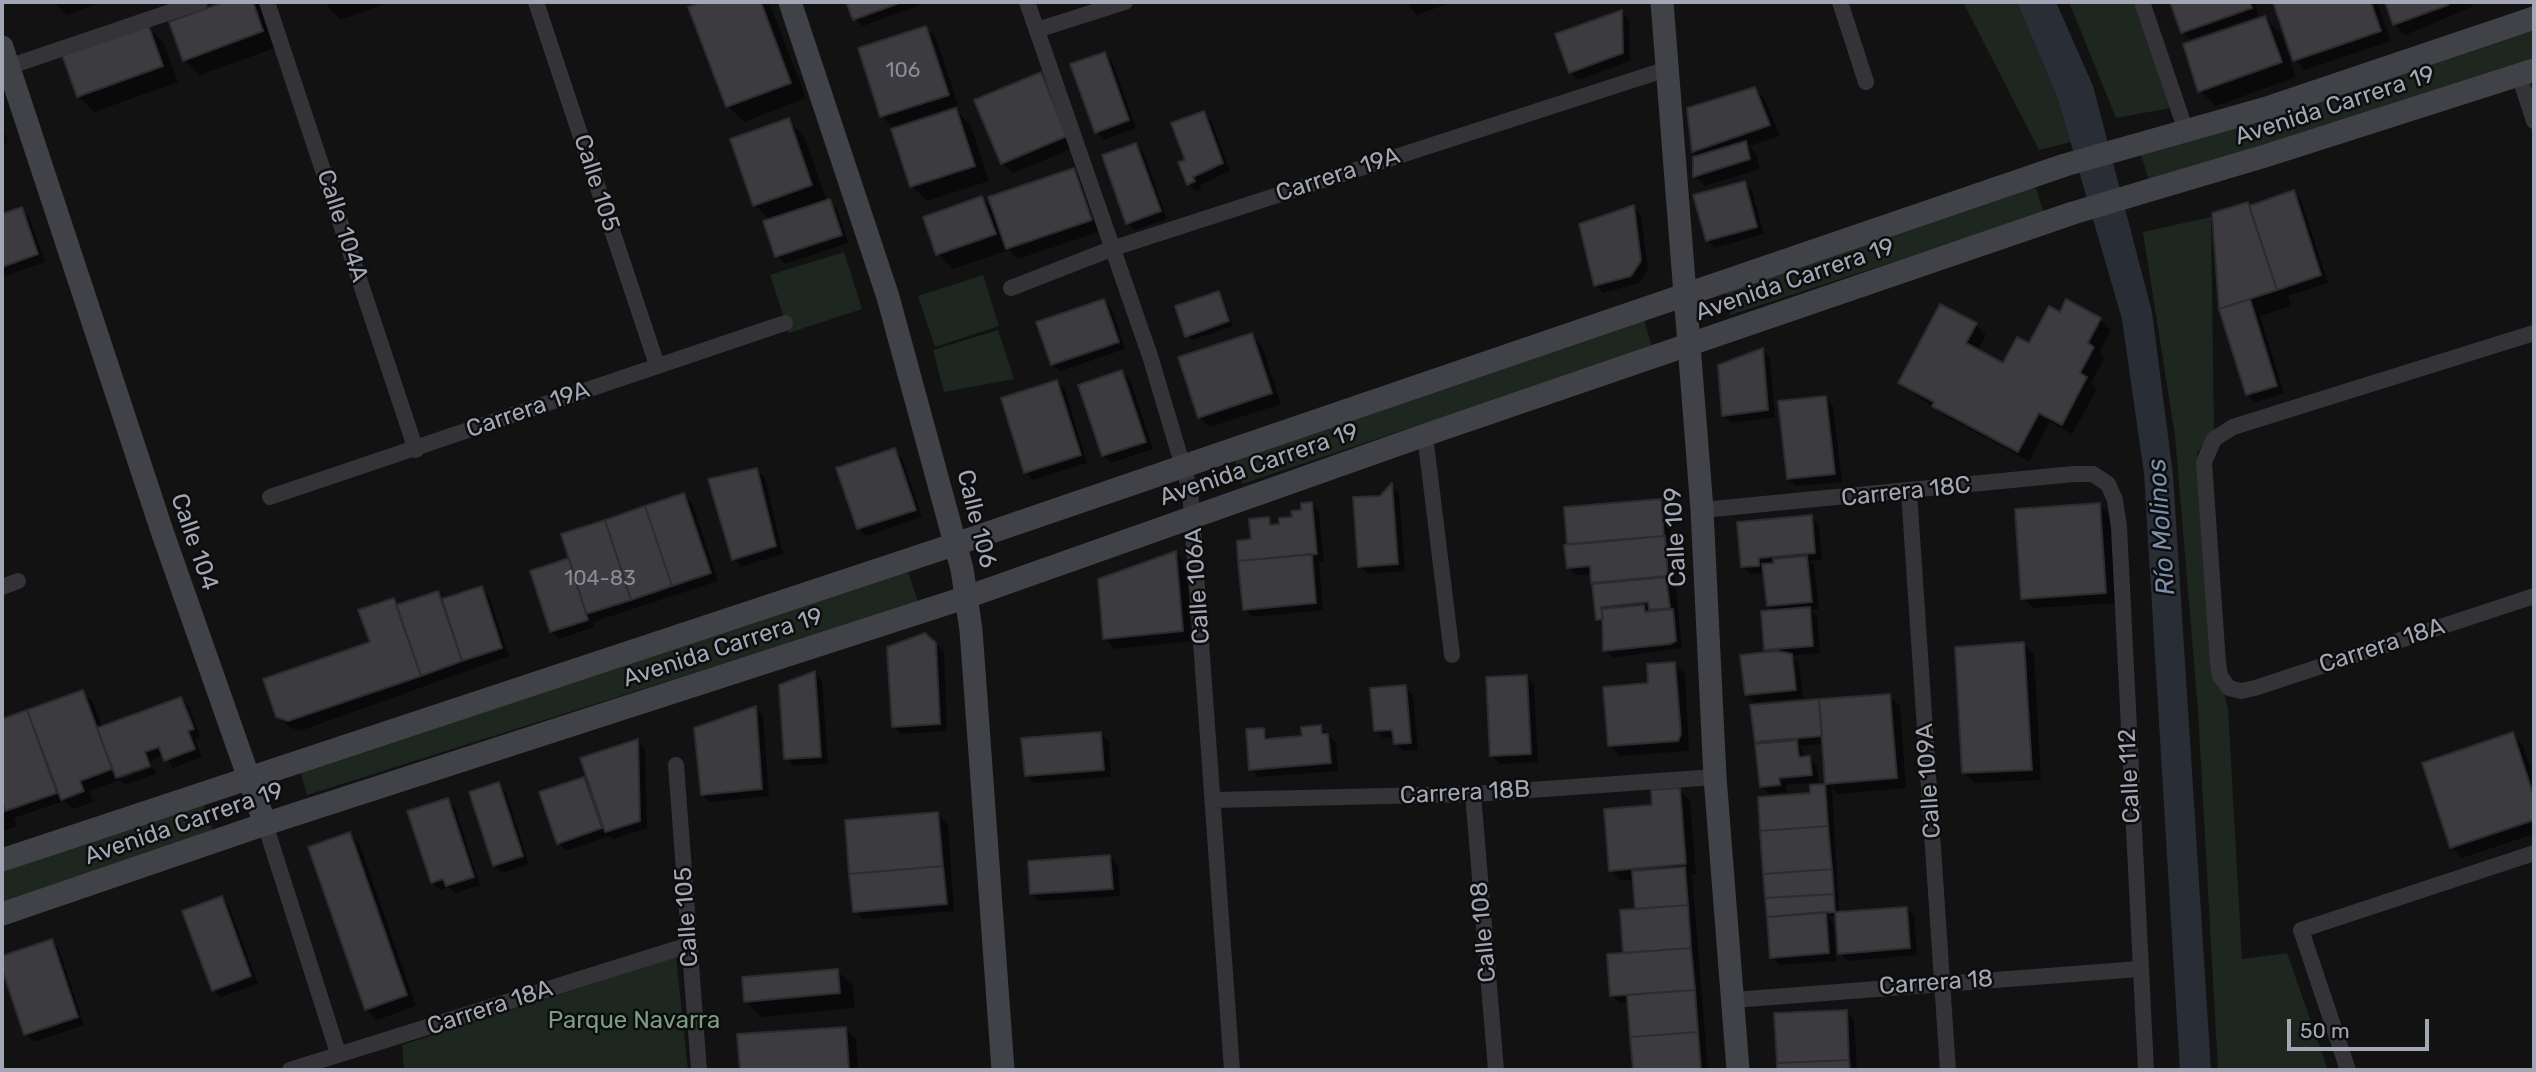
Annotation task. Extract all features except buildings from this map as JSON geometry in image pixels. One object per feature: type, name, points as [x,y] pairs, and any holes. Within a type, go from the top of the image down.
[{"type":"main road","name":"Calle 106","points":[[790,2],[888,297],[957,544],[967,597],[1003,1070]]},
{"type":"main road","name":"Calle 109","points":[[1662,2],[1702,510],[1715,777],[1738,1070]]},
{"type":"main road","name":"Avenida Carrera 19","points":[[2,860],[957,544],[1686,292],[2065,165],[2270,107],[2534,18]]},
{"type":"main road","name":"Calle 104","points":[[4,61],[168,547],[265,824]]},
{"type":"main road","name":"Avenida Carrera 19","points":[[2,914],[265,824],[967,597],[1425,435],[2087,209],[2526,72]]},
{"type":"street","points":[[4,61],[200,2]]},
{"type":"street","name":"Calle 104A","points":[[267,2],[416,450]]},
{"type":"street","name":"Calle 105","points":[[536,2],[657,365]]},
{"type":"street","name":"Calle 106A","points":[[1027,2],[1150,356],[1191,490],[1232,1070]]},
{"type":"street","points":[[1037,30],[1125,2]]},
{"type":"street","points":[[1840,2],[1866,82]]},
{"type":"street","points":[[2142,2],[2186,131]]},
{"type":"street","name":"Carrera 19A","points":[[1011,288],[1111,249],[1667,69]]},
{"type":"street","points":[[2526,72],[2534,121]]},
{"type":"street","name":"Carrera 19A","points":[[270,497],[416,450],[785,323]]},
{"type":"street","name":"Carrera 18A","points":[[2534,333],[2233,427],[2214,439],[2204,462],[2218,663],[2220,676],[2229,688],[2241,691],[2255,688],[2534,596]]},
{"type":"street","points":[[1425,435],[1452,655]]},
{"type":"street","name":"Carrera 18C","points":[[1702,510],[2074,474],[2092,474],[2108,484]]},
{"type":"street","name":"Calle 112","points":[[2108,484],[2115,500],[2119,527],[2146,1070]]},
{"type":"street","name":"Calle 109A","points":[[1909,492],[1948,1070]]},
{"type":"street","points":[[2,587],[18,581]]},
{"type":"street","name":"Calle 105","points":[[676,765],[699,1070]]},
{"type":"street","name":"Carrera 18B","points":[[1214,800],[1474,794],[1715,777]]},
{"type":"street","name":"Calle 108","points":[[1474,794],[1496,1070]]},
{"type":"street","name":"Calle 104","points":[[265,824],[338,1053]]},
{"type":"street","points":[[2348,1070],[2301,930],[2534,853]]},
{"type":"street","name":"Carrera 18A","points":[[290,1070],[689,945]]},
{"type":"street","name":"Carrera 18","points":[[1733,1000],[2139,969]]},
{"type":"green space","points":[[1963,2],[2017,2],[2058,99],[2071,142],[2039,150]]},
{"type":"green space","points":[[2069,2],[2135,2],[2170,108],[2116,118]]},
{"type":"green space","points":[[2534,29],[2534,61],[2149,180],[2141,155]]},
{"type":"green space","points":[[2035,186],[2044,213],[1730,315],[1724,289]]},
{"type":"green space","points":[[2211,217],[2214,431],[2197,453],[2218,672],[2228,708],[2242,959],[2287,953],[2328,1070],[2218,1070],[2198,711],[2175,436],[2143,232]]},
{"type":"green space","points":[[844,252],[862,309],[789,333],[770,275]]},
{"type":"green space","points":[[983,275],[999,326],[935,347],[918,296]]},
{"type":"green space","points":[[1644,320],[1652,347],[1242,484],[1235,459]]},
{"type":"green space","points":[[998,330],[1014,379],[944,392],[933,350]]},
{"type":"green space","points":[[908,572],[918,602],[307,795],[300,770]]},
{"type":"green space","points":[[203,803],[214,833],[2,903],[2,872]]},
{"type":"green space","name":"Parque Navarra","points":[[676,957],[688,1070],[404,1070],[402,1045]]},
{"type":"water","name":"Río Molinos","points":[[2017,2],[2056,2],[2093,86],[2152,312],[2173,475],[2211,1070],[2180,1070],[2144,473],[2122,319],[2058,99]]}]
